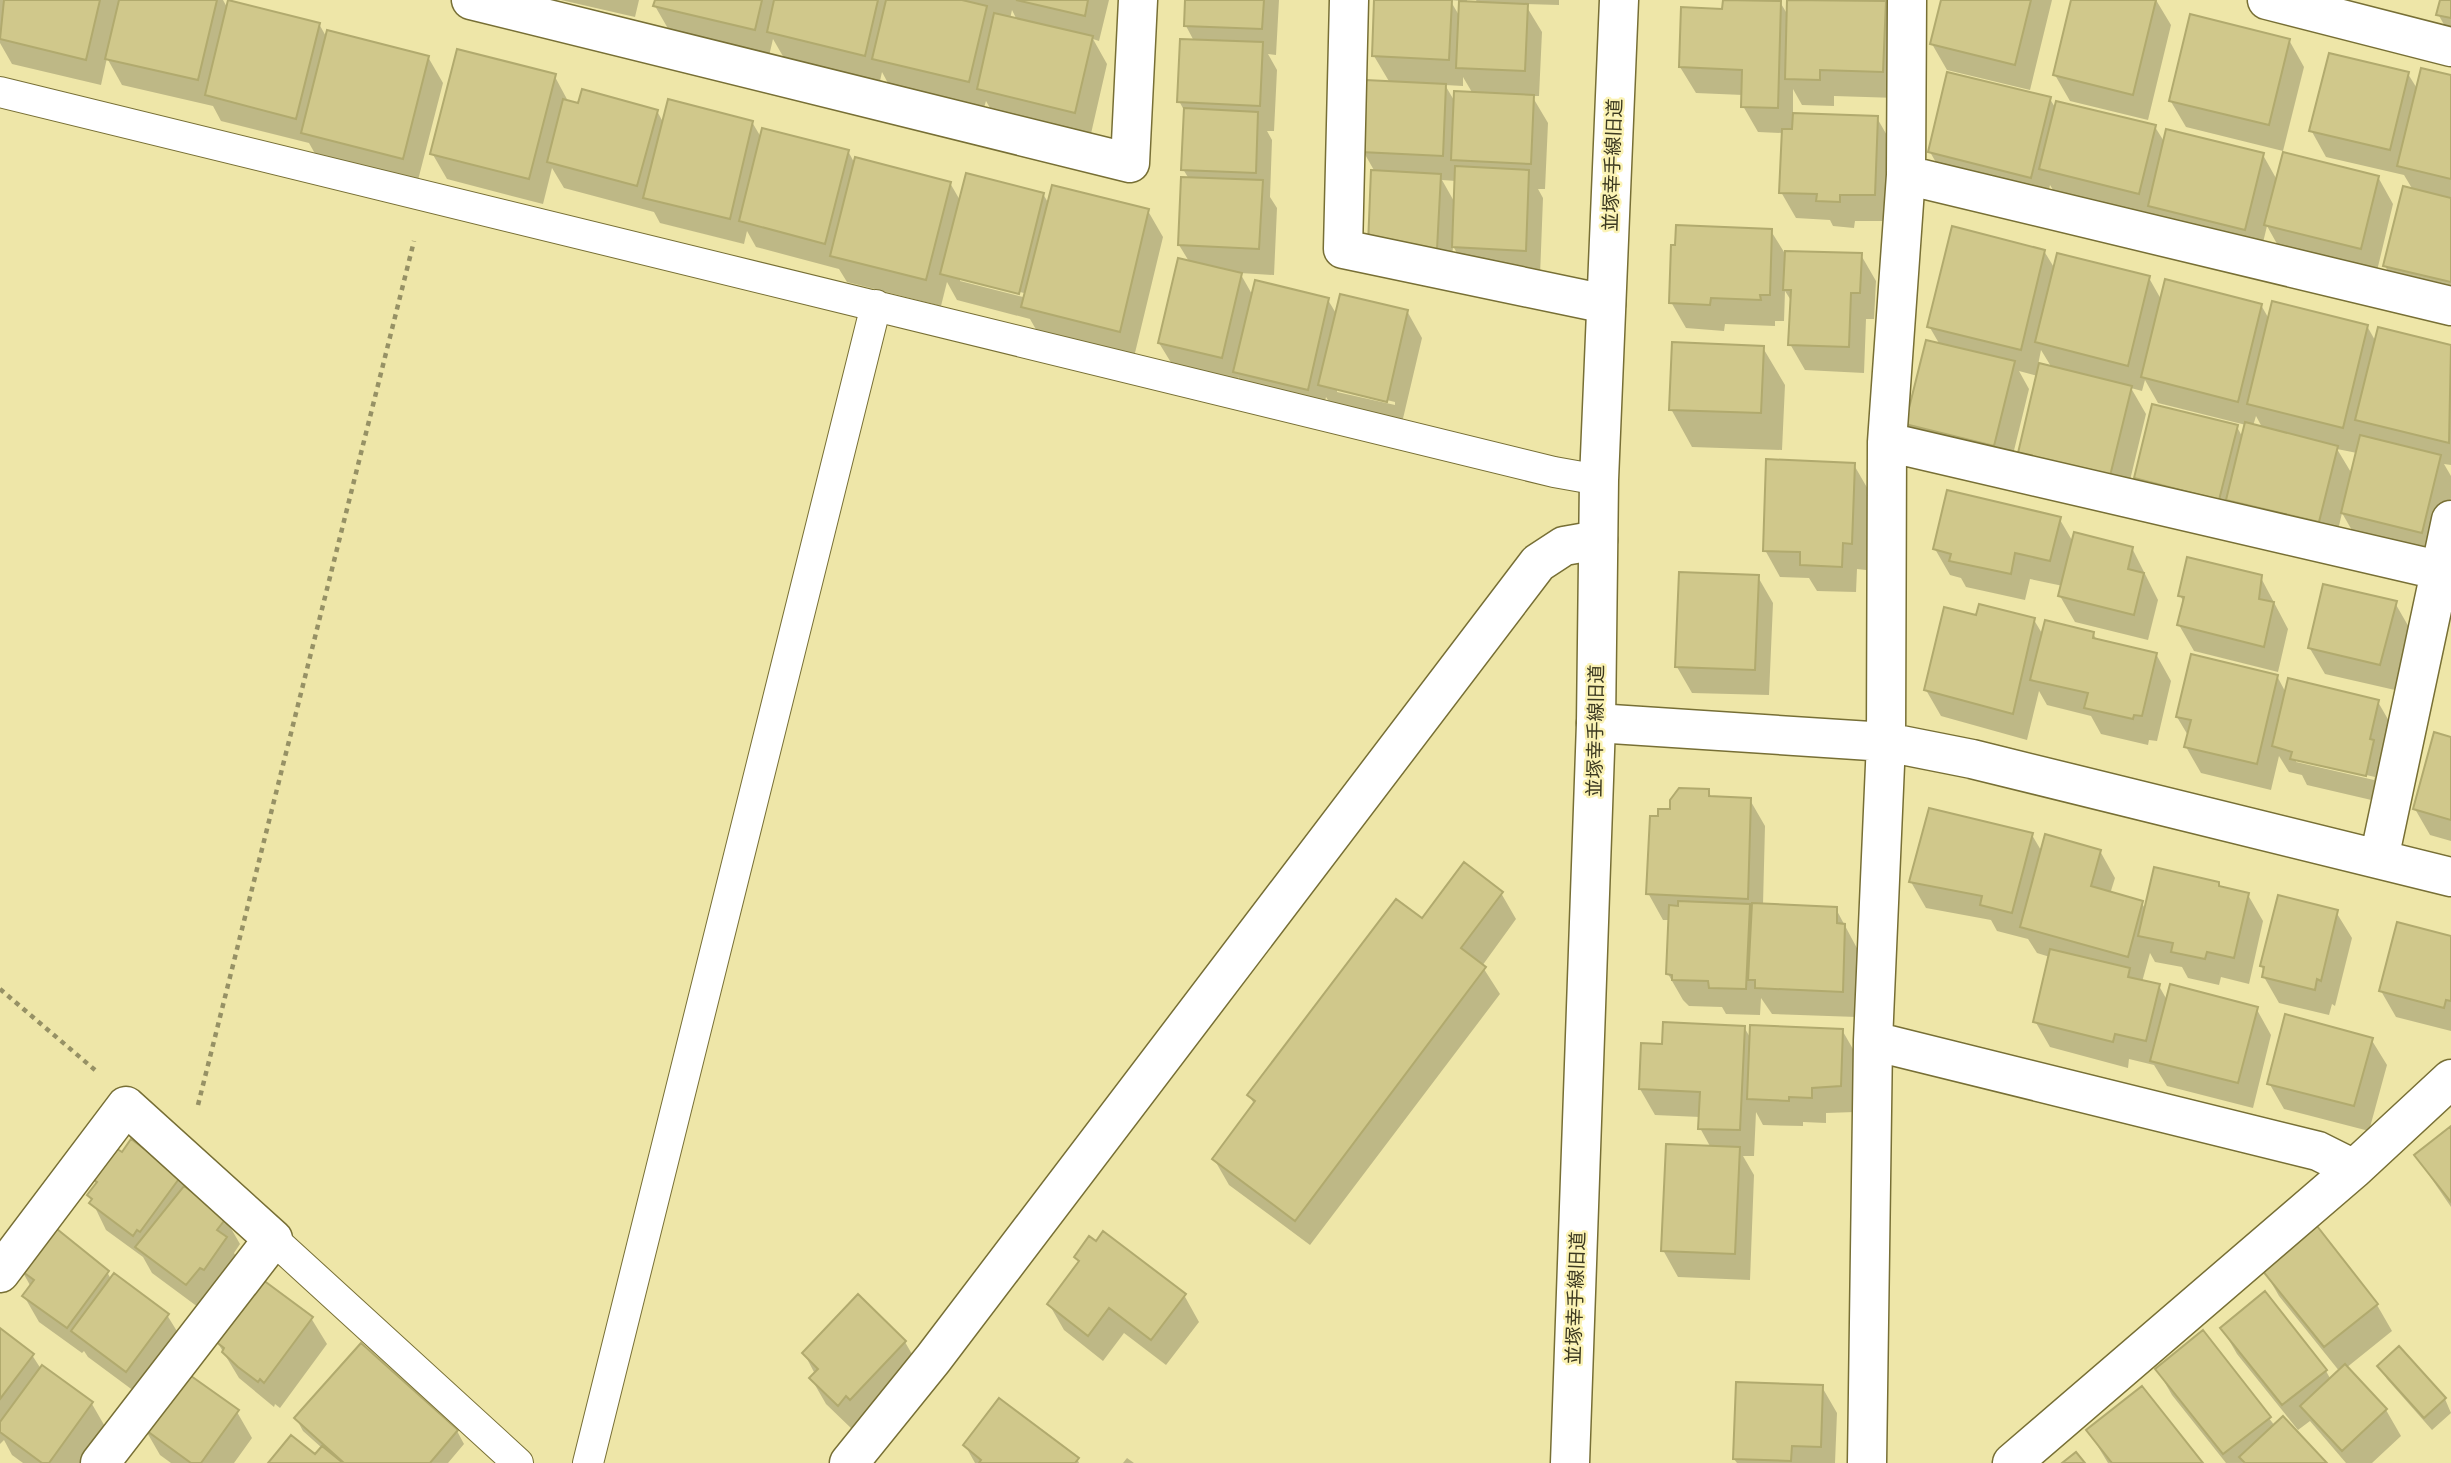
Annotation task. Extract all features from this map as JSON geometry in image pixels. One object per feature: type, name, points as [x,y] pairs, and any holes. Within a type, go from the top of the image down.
[{"type":"street","points":[[471,0],[1130,163],[1138,0]]},
{"type":"street","points":[[1349,0],[1343,249],[1606,304]]},
{"type":"street","name":"並塚幸手線旧道","points":[[1570,1463],[1596,723],[1599,480],[1619,0]]},
{"type":"street","points":[[1867,1463],[1873,1041],[1886,742],[1887,442],[1906,175],[1907,0]]},
{"type":"street","points":[[2267,0],[2451,47]]},
{"type":"street","points":[[1906,175],[2451,306]]},
{"type":"street","points":[[1887,442],[2445,572]]},
{"type":"street","points":[[2379,859],[2445,572],[2451,520]]},
{"type":"street","points":[[849,1463],[933,1359],[1538,563],[1564,546],[1598,540]]},
{"type":"street","points":[[1596,723],[1886,742],[1972,759],[2451,877]]},
{"type":"street","points":[[1873,1041],[2318,1151],[2354,1169]]},
{"type":"street","points":[[2012,1463],[2354,1169],[2451,1080]]},
{"type":"street","points":[[0,1273],[126,1106],[274,1239],[100,1463]]},
{"type":"lane","points":[[0,92],[1554,472],[1599,480]]},
{"type":"lane","points":[[588,1463],[876,305]]},
{"type":"lane","points":[[274,1239],[519,1463]]},
{"type":"path","points":[[181,1155],[194,1120],[426,196]]},
{"type":"path","points":[[0,989],[99,1074],[126,1106]]},
{"type":"building","points":[[4,0],[100,0],[86,60],[0,39]]},
{"type":"building","points":[[119,0],[217,0],[198,80],[105,59]]},
{"type":"building","points":[[228,0],[320,23],[296,119],[205,95]]},
{"type":"building","points":[[655,0],[762,0],[755,30],[653,6]]},
{"type":"building","points":[[774,0],[878,0],[865,56],[767,32]]},
{"type":"building","points":[[886,0],[962,0],[987,6],[969,82],[872,59]]},
{"type":"building","points":[[1016,0],[1088,0],[1085,16]]},
{"type":"building","points":[[1185,0],[1264,0],[1262,29],[1184,26]]},
{"type":"building","points":[[1374,0],[1452,0],[1449,60],[1372,56]]},
{"type":"building","points":[[1723,0],[1781,1],[1778,108],[1741,107],[1742,70],[1679,67],[1681,7],[1722,9]]},
{"type":"building","points":[[1787,0],[1886,1],[1883,72],[1820,70],[1820,80],[1785,79]]},
{"type":"building","points":[[1941,0],[2031,0],[2015,65],[1930,44]]},
{"type":"building","points":[[2071,0],[2156,0],[2133,95],[2053,75]]},
{"type":"building","points":[[2440,0],[2451,0],[2451,18],[2436,15]]},
{"type":"building","points":[[1459,1],[1528,4],[1525,71],[1456,68]]},
{"type":"building","points":[[994,13],[1093,36],[1075,113],[977,89]]},
{"type":"building","points":[[2190,14],[2290,39],[2269,125],[2169,101]]},
{"type":"building","points":[[327,30],[429,56],[403,159],[301,133]]},
{"type":"building","points":[[1180,39],[1263,42],[1260,106],[1177,102]]},
{"type":"building","points":[[457,49],[556,74],[529,179],[430,154]]},
{"type":"building","points":[[2329,53],[2409,72],[2390,150],[2309,131]]},
{"type":"building","points":[[2421,68],[2451,75],[2451,179],[2397,166]]},
{"type":"building","points":[[1947,72],[2051,97],[2031,178],[1928,152]]},
{"type":"building","points":[[1365,80],[1446,84],[1443,156],[1361,152]]},
{"type":"building","points":[[582,89],[658,110],[637,186],[547,162],[563,99],[578,103]]},
{"type":"building","points":[[1454,91],[1534,95],[1531,164],[1451,160]]},
{"type":"building","points":[[668,99],[753,121],[730,219],[643,198]]},
{"type":"building","points":[[2056,101],[2156,125],[2139,194],[2039,169]]},
{"type":"building","points":[[1184,108],[1258,112],[1256,173],[1181,170]]},
{"type":"building","points":[[1793,113],[1878,116],[1875,195],[1840,195],[1840,202],[1816,201],[1817,194],[1779,193],[1782,129],[1792,129]]},
{"type":"building","points":[[762,128],[849,150],[825,244],[739,221]]},
{"type":"building","points":[[2166,129],[2264,153],[2245,230],[2148,206]]},
{"type":"building","points":[[2283,152],[2379,176],[2361,249],[2264,225]]},
{"type":"building","points":[[855,157],[951,182],[926,280],[830,256]]},
{"type":"building","points":[[1455,166],[1529,170],[1526,251],[1452,247]]},
{"type":"building","points":[[1371,170],[1441,174],[1437,249],[1368,245]]},
{"type":"building","points":[[966,173],[1044,193],[1019,294],[940,274]]},
{"type":"building","points":[[1181,177],[1263,180],[1259,249],[1178,245]]},
{"type":"building","points":[[1052,185],[1149,209],[1120,332],[1021,307]]},
{"type":"building","points":[[2403,186],[2451,198],[2451,282],[2383,266]]},
{"type":"building","points":[[1676,225],[1772,229],[1770,295],[1760,295],[1761,300],[1711,298],[1710,305],[1669,303],[1671,245],[1675,245]]},
{"type":"building","points":[[1952,226],[2045,250],[2021,350],[1927,327]]},
{"type":"building","points":[[1785,251],[1862,253],[1860,293],[1851,293],[1849,347],[1788,345],[1791,290],[1783,290]]},
{"type":"building","points":[[2057,253],[2150,276],[2128,366],[2035,342]]},
{"type":"building","points":[[1178,258],[1242,273],[1222,358],[1158,343]]},
{"type":"building","points":[[2165,279],[2262,304],[2238,402],[2141,377]]},
{"type":"building","points":[[1255,280],[1329,298],[1308,390],[1233,372]]},
{"type":"building","points":[[1340,294],[1408,310],[1387,402],[1318,385]]},
{"type":"building","points":[[2272,301],[2368,325],[2343,428],[2247,404]]},
{"type":"building","points":[[2378,327],[2451,345],[2449,443],[2355,420]]},
{"type":"building","points":[[1926,340],[2015,361],[1994,446],[1905,424]]},
{"type":"building","points":[[1672,342],[1764,346],[1761,413],[1669,410]]},
{"type":"building","points":[[2039,363],[2132,386],[2110,476],[2018,453]]},
{"type":"building","points":[[2152,404],[2238,425],[2219,500],[2134,478]]},
{"type":"building","points":[[2245,422],[2338,446],[2319,522],[2226,500]]},
{"type":"building","points":[[2360,435],[2441,455],[2422,533],[2341,513]]},
{"type":"building","points":[[1766,459],[1855,463],[1852,544],[1843,543],[1842,567],[1800,565],[1800,552],[1763,551]]},
{"type":"building","points":[[1947,490],[2061,517],[2050,561],[2015,553],[2011,574],[1949,561],[1951,554],[1933,549]]},
{"type":"building","points":[[2074,532],[2133,547],[2128,569],[2144,573],[2134,615],[2058,596]]},
{"type":"building","points":[[2187,557],[2262,575],[2259,599],[2274,602],[2264,647],[2177,625],[2184,597],[2178,596]]},
{"type":"building","points":[[1679,572],[1759,575],[1755,670],[1675,667]]},
{"type":"building","points":[[2323,584],[2397,601],[2380,665],[2308,648]]},
{"type":"building","points":[[1979,604],[2035,618],[2013,714],[1924,690],[1944,607],[1976,615]]},
{"type":"building","points":[[2045,620],[2094,632],[2093,638],[2157,653],[2142,716],[2134,715],[2133,719],[2084,708],[2088,693],[2030,680]]},
{"type":"building","points":[[2191,654],[2278,675],[2257,764],[2184,747],[2191,720],[2176,717]]},
{"type":"building","points":[[2288,678],[2379,700],[2370,739],[2374,740],[2366,776],[2290,759],[2292,752],[2272,746]]},
{"type":"building","points":[[2434,732],[2451,737],[2451,820],[2413,809]]},
{"type":"building","points":[[1679,788],[1709,789],[1709,796],[1751,798],[1748,899],[1646,894],[1650,816],[1658,816],[1658,809],[1670,809],[1670,800]]},
{"type":"building","points":[[1929,808],[2033,833],[2012,913],[1980,905],[1982,896],[1909,882]]},
{"type":"building","points":[[2045,834],[2101,850],[2091,886],[2143,901],[2128,957],[2020,927]]},
{"type":"building","points":[[1464,862],[1503,892],[1461,948],[1486,967],[1295,1221],[1212,1159],[1255,1101],[1247,1095],[1396,899],[1422,918]]},
{"type":"building","points":[[2154,867],[2219,882],[2219,886],[2249,893],[2234,958],[2207,952],[2205,959],[2171,952],[2173,943],[2138,936]]},
{"type":"building","points":[[2278,895],[2338,910],[2321,981],[2317,979],[2315,990],[2262,977],[2264,967],[2260,966]]},
{"type":"building","points":[[1678,901],[1750,904],[1746,989],[1709,988],[1708,981],[1672,980],[1672,975],[1666,974],[1669,905],[1678,906]]},
{"type":"building","points":[[1752,903],[1837,907],[1837,923],[1845,924],[1843,992],[1755,988],[1755,980],[1748,980]]},
{"type":"building","points":[[2397,922],[2451,936],[2451,1001],[2446,1000],[2444,1008],[2379,991]]},
{"type":"building","points":[[2050,949],[2130,968],[2128,977],[2160,984],[2146,1041],[2115,1034],[2113,1042],[2033,1022]]},
{"type":"building","points":[[2170,984],[2258,1007],[2238,1083],[2150,1061]]},
{"type":"building","points":[[2285,1014],[2373,1038],[2354,1106],[2267,1084]]},
{"type":"building","points":[[1663,1022],[1745,1026],[1740,1130],[1698,1129],[1700,1092],[1639,1089],[1641,1043],[1662,1044]]},
{"type":"building","points":[[1750,1025],[1843,1029],[1841,1086],[1812,1088],[1812,1098],[1789,1097],[1789,1101],[1747,1099]]},
{"type":"building","points":[[2451,1126],[2451,1202],[2414,1155]]},
{"type":"building","points":[[131,1139],[181,1176],[140,1232],[137,1230],[133,1236],[89,1203],[92,1199],[87,1195],[97,1182],[91,1178],[114,1147],[122,1152]]},
{"type":"building","points":[[1666,1144],[1740,1147],[1735,1254],[1661,1251]]},
{"type":"building","points":[[184,1186],[227,1217],[217,1230],[227,1237],[204,1270],[200,1268],[186,1285],[135,1247]]},
{"type":"building","points":[[52,1225],[109,1271],[67,1328],[22,1296],[34,1280],[19,1269]]},
{"type":"building","points":[[2317,1226],[2378,1304],[2324,1347],[2262,1270]]},
{"type":"building","points":[[1103,1231],[1186,1294],[1151,1340],[1109,1308],[1088,1336],[1047,1304],[1079,1261],[1074,1257],[1089,1236],[1096,1241]]},
{"type":"building","points":[[114,1273],[169,1314],[126,1372],[71,1331]]},
{"type":"building","points":[[259,1277],[313,1317],[264,1383],[260,1379],[258,1382],[238,1367],[222,1352],[224,1348],[214,1340]]},
{"type":"building","points":[[2265,1291],[2327,1370],[2282,1405],[2220,1328]]},
{"type":"building","points":[[858,1294],[906,1341],[850,1400],[846,1396],[838,1406],[809,1378],[818,1369],[802,1353]]},
{"type":"building","points":[[0,1328],[34,1354],[0,1399]]},
{"type":"building","points":[[2203,1330],[2271,1417],[2223,1454],[2155,1369]]},
{"type":"building","points":[[361,1343],[458,1430],[430,1463],[344,1463],[294,1418]]},
{"type":"building","points":[[2399,1346],[2446,1398],[2424,1418],[2377,1366]]},
{"type":"building","points":[[2345,1364],[2387,1409],[2342,1451],[2300,1406]]},
{"type":"building","points":[[42,1365],[93,1402],[49,1463],[42,1463],[0,1432],[0,1422]]},
{"type":"building","points":[[184,1371],[239,1410],[201,1463],[191,1463],[143,1428]]},
{"type":"building","points":[[1736,1382],[1823,1385],[1821,1447],[1792,1446],[1791,1461],[1733,1459]]},
{"type":"building","points":[[2142,1386],[2203,1463],[2112,1463],[2086,1430]]},
{"type":"building","points":[[999,1398],[1079,1458],[1075,1463],[979,1463],[981,1460],[963,1445]]},
{"type":"building","points":[[2283,1416],[2327,1463],[2245,1463],[2239,1457]]},
{"type":"building","points":[[291,1435],[315,1454],[322,1446],[343,1463],[268,1463]]},
{"type":"building","points":[[2076,1452],[2085,1463],[2062,1463]]}]
